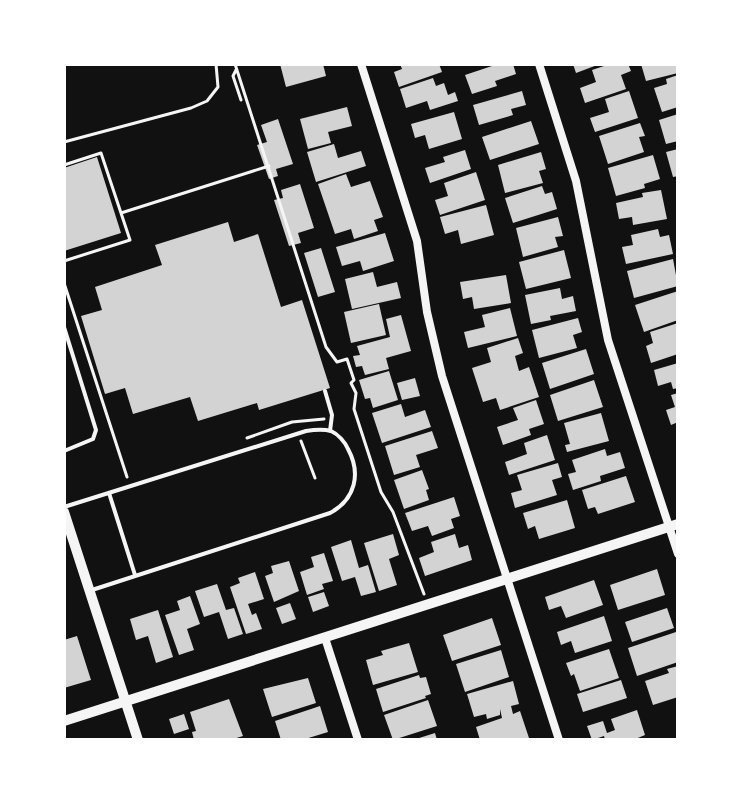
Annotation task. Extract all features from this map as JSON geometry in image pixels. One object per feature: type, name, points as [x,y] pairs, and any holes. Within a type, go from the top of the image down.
[{"type":"street","points":[[361,64],[417,241],[427,312],[442,376],[559,740]]},
{"type":"street","points":[[539,64],[576,181],[608,340],[674,525],[678,554]]},
{"type":"street","points":[[64,509],[66,526],[138,740]]},
{"type":"street","points":[[64,721],[674,525]]},
{"type":"street","points":[[325,638],[358,740]]},
{"type":"lane","points":[[64,327],[96,430],[93,439],[87,443],[64,451]]},
{"type":"lane","points":[[325,391],[332,415],[330,431]]},
{"type":"lane","points":[[64,509],[306,431],[330,431],[346,444],[356,473],[351,493],[340,508],[90,590]]},
{"type":"lane","points":[[109,493],[135,576]]},
{"type":"path","points":[[64,142],[207,101],[218,87],[216,64]]},
{"type":"path","points":[[236,66],[233,76],[241,100]]},
{"type":"path","points":[[236,66],[326,347],[337,362],[347,359],[356,393],[354,409],[381,492],[393,512],[428,605]]},
{"type":"path","points":[[64,165],[101,153],[130,240],[64,261]]},
{"type":"path","points":[[121,213],[269,166]]},
{"type":"path","points":[[64,283],[130,487]]},
{"type":"path","points":[[332,415],[354,409]]},
{"type":"path","points":[[279,427],[304,442],[315,478]]},
{"type":"building","points":[[280,64],[323,64],[326,76],[286,87]]},
{"type":"building","points":[[400,64],[439,64],[442,72],[399,87],[394,72],[402,69]]},
{"type":"building","points":[[498,64],[513,64],[516,74],[495,81],[497,86],[472,94],[465,75]]},
{"type":"building","points":[[573,64],[600,64],[576,73]]},
{"type":"building","points":[[610,64],[628,64],[631,71],[621,75],[626,89],[585,103],[580,88],[596,82],[592,70]]},
{"type":"building","points":[[641,64],[678,64],[678,73],[646,81]]},
{"type":"building","points":[[678,75],[678,107],[662,112],[654,88],[667,84],[666,79]]},
{"type":"building","points":[[433,78],[436,86],[444,83],[448,95],[455,92],[458,101],[430,110],[427,101],[406,108],[400,89]]},
{"type":"building","points":[[522,91],[526,105],[511,109],[513,115],[479,125],[473,105]]},
{"type":"building","points":[[629,91],[638,118],[595,132],[590,118],[609,112],[605,99]]},
{"type":"building","points":[[347,107],[352,126],[328,132],[331,143],[308,149],[300,119]]},
{"type":"building","points":[[454,112],[462,139],[429,149],[425,135],[415,138],[411,124]]},
{"type":"building","points":[[678,114],[678,141],[666,144],[659,120]]},
{"type":"building","points":[[278,119],[293,164],[276,169],[278,176],[269,179],[257,145],[267,142],[261,125]]},
{"type":"building","points":[[531,121],[539,144],[490,160],[482,137]]},
{"type":"building","points":[[640,123],[645,136],[639,137],[644,152],[608,164],[599,136]]},
{"type":"building","points":[[334,144],[338,158],[361,151],[366,166],[316,182],[307,152]]},
{"type":"building","points":[[678,149],[678,176],[673,177],[666,152]]},
{"type":"building","points":[[465,150],[471,169],[430,183],[425,168],[445,162],[443,157]]},
{"type":"building","points":[[541,152],[546,169],[539,171],[543,183],[505,193],[498,165]]},
{"type":"building","points":[[653,155],[660,179],[644,184],[645,188],[616,196],[608,168]]},
{"type":"building","points":[[97,157],[121,233],[64,251],[64,168]]},
{"type":"building","points":[[476,172],[485,200],[440,215],[435,200],[448,196],[444,183]]},
{"type":"building","points":[[346,174],[351,187],[370,181],[383,217],[374,220],[378,231],[354,239],[351,229],[335,234],[318,184]]},
{"type":"building","points":[[300,184],[314,228],[298,233],[301,243],[289,246],[274,200],[283,198],[281,190]]},
{"type":"building","points":[[542,186],[545,194],[552,192],[557,209],[513,223],[505,198]]},
{"type":"building","points":[[661,190],[667,219],[633,225],[632,217],[619,219],[616,203]]},
{"type":"building","points":[[486,205],[494,235],[461,244],[458,230],[445,234],[440,217]]},
{"type":"building","points":[[558,217],[563,236],[555,237],[558,247],[523,257],[516,228]]},
{"type":"building","points":[[228,222],[234,242],[258,234],[281,307],[302,300],[330,388],[259,410],[257,403],[198,421],[190,397],[133,414],[125,388],[105,394],[81,316],[102,310],[95,287],[162,265],[155,245]]},
{"type":"building","points":[[658,229],[660,237],[669,235],[673,254],[626,264],[622,247],[633,245],[631,235]]},
{"type":"building","points":[[385,233],[394,261],[363,271],[360,261],[342,266],[336,247]]},
{"type":"building","points":[[321,248],[335,292],[318,297],[304,253]]},
{"type":"building","points":[[564,250],[571,278],[526,289],[519,262]]},
{"type":"building","points":[[673,259],[678,286],[634,298],[627,271]]},
{"type":"building","points":[[373,272],[377,287],[397,282],[401,298],[352,309],[345,279]]},
{"type":"building","points":[[506,275],[511,303],[474,309],[472,297],[463,299],[460,282]]},
{"type":"building","points":[[560,288],[562,299],[573,296],[576,311],[550,316],[551,320],[531,324],[525,295]]},
{"type":"building","points":[[678,291],[678,320],[644,332],[635,305]]},
{"type":"building","points":[[379,304],[386,335],[351,343],[344,312]]},
{"type":"building","points":[[510,308],[517,336],[468,348],[464,332],[485,327],[482,315]]},
{"type":"building","points":[[401,315],[411,351],[386,358],[389,369],[365,375],[362,366],[356,367],[353,356],[360,355],[357,346],[390,337],[386,319]]},
{"type":"building","points":[[578,318],[582,332],[573,335],[577,348],[539,358],[532,330]]},
{"type":"building","points":[[678,323],[678,354],[651,363],[646,346],[653,343],[650,332]]},
{"type":"building","points":[[518,338],[523,353],[515,356],[519,371],[529,367],[539,397],[500,410],[496,398],[483,402],[472,368],[491,362],[487,348]]},
{"type":"building","points":[[586,349],[594,374],[550,389],[542,363]]},
{"type":"building","points":[[678,363],[678,388],[673,389],[671,382],[658,386],[654,370]]},
{"type":"building","points":[[389,371],[398,400],[373,408],[370,398],[365,399],[359,380]]},
{"type":"building","points":[[415,378],[420,396],[402,400],[397,383]]},
{"type":"building","points":[[594,380],[603,407],[558,421],[550,395]]},
{"type":"building","points":[[678,393],[678,422],[671,425],[666,410],[675,407],[671,395]]},
{"type":"building","points":[[536,400],[544,424],[529,429],[531,435],[503,445],[497,427],[518,420],[513,408]]},
{"type":"building","points":[[401,404],[405,417],[425,410],[431,427],[382,443],[372,413]]},
{"type":"building","points":[[601,413],[609,441],[567,452],[565,445],[570,444],[564,423]]},
{"type":"building","points":[[432,431],[438,448],[416,455],[420,467],[394,475],[385,446]]},
{"type":"building","points":[[547,435],[555,460],[509,475],[505,462],[527,454],[524,443]]},
{"type":"building","points":[[605,449],[607,456],[620,452],[625,468],[600,476],[601,481],[573,490],[568,474],[576,472],[572,460]]},
{"type":"building","points":[[558,463],[562,477],[552,480],[557,495],[515,508],[511,493],[522,490],[517,475]]},
{"type":"building","points":[[422,470],[429,489],[426,490],[429,500],[404,509],[394,480]]},
{"type":"building","points":[[626,476],[635,502],[598,514],[595,507],[588,509],[582,490]]},
{"type":"building","points":[[454,497],[460,516],[451,519],[454,528],[432,536],[428,526],[412,531],[405,513]]},
{"type":"building","points":[[567,500],[575,528],[539,539],[535,526],[528,529],[523,513]]},
{"type":"building","points":[[393,534],[399,555],[389,559],[397,585],[379,591],[364,543]]},
{"type":"building","points":[[455,534],[459,548],[468,545],[472,560],[425,576],[419,558],[434,552],[431,542]]},
{"type":"building","points":[[351,540],[359,568],[368,565],[376,592],[361,596],[355,577],[342,581],[331,547]]},
{"type":"building","points":[[324,553],[333,581],[322,584],[324,589],[307,595],[300,572],[314,567],[311,557]]},
{"type":"building","points":[[289,561],[299,591],[274,602],[265,576],[273,573],[271,566]]},
{"type":"building","points":[[657,569],[665,595],[618,610],[610,585]]},
{"type":"building","points":[[255,572],[264,599],[248,604],[252,615],[256,613],[262,629],[246,634],[230,587],[240,583],[238,578]]},
{"type":"building","points":[[594,580],[603,605],[566,618],[561,606],[549,610],[545,597]]},
{"type":"building","points":[[217,584],[226,610],[234,608],[243,634],[228,639],[219,612],[204,617],[195,591]]},
{"type":"building","points":[[324,592],[329,606],[313,612],[308,597]]},
{"type":"building","points":[[190,596],[200,624],[187,629],[194,650],[179,655],[165,615],[180,610],[177,601]]},
{"type":"building","points":[[290,603],[296,619],[282,624],[276,608]]},
{"type":"building","points":[[667,608],[674,628],[632,642],[625,622]]},
{"type":"building","points":[[158,610],[173,657],[156,663],[148,636],[136,640],[130,619]]},
{"type":"building","points":[[604,616],[612,641],[575,653],[571,641],[561,645],[557,632]]},
{"type":"building","points":[[492,618],[501,645],[452,661],[443,635]]},
{"type":"building","points":[[676,632],[678,662],[637,676],[628,648]]},
{"type":"building","points":[[77,636],[91,680],[64,688],[64,640]]},
{"type":"building","points":[[409,643],[418,672],[373,685],[366,660],[383,655],[381,651]]},
{"type":"building","points":[[609,649],[619,678],[580,691],[566,663]]},
{"type":"building","points":[[501,650],[509,677],[465,692],[456,664]]},
{"type":"building","points":[[678,666],[678,697],[653,705],[645,681],[669,673],[667,669]]},
{"type":"building","points":[[419,675],[420,678],[426,677],[431,694],[383,712],[376,689]]},
{"type":"building","points":[[308,678],[316,703],[272,717],[263,689]]},
{"type":"building","points":[[621,680],[627,698],[583,712],[577,694]]},
{"type":"building","points":[[513,681],[519,704],[511,706],[513,714],[520,711],[529,738],[480,740],[476,727],[502,718],[500,709],[500,715],[487,719],[486,714],[474,717],[467,694]]},
{"type":"building","points":[[229,699],[243,736],[230,740],[194,740],[192,732],[196,731],[190,712]]},
{"type":"building","points":[[428,700],[437,726],[393,740],[384,715]]},
{"type":"building","points":[[320,706],[328,732],[302,740],[281,740],[275,721]]},
{"type":"building","points":[[637,710],[645,735],[633,740],[605,740],[604,736],[592,740],[587,726],[603,721],[607,733],[615,730],[611,719]]},
{"type":"building","points":[[184,714],[189,729],[174,734],[169,719]]},
{"type":"building","points":[[435,733],[437,740],[416,740],[416,739]]}]
